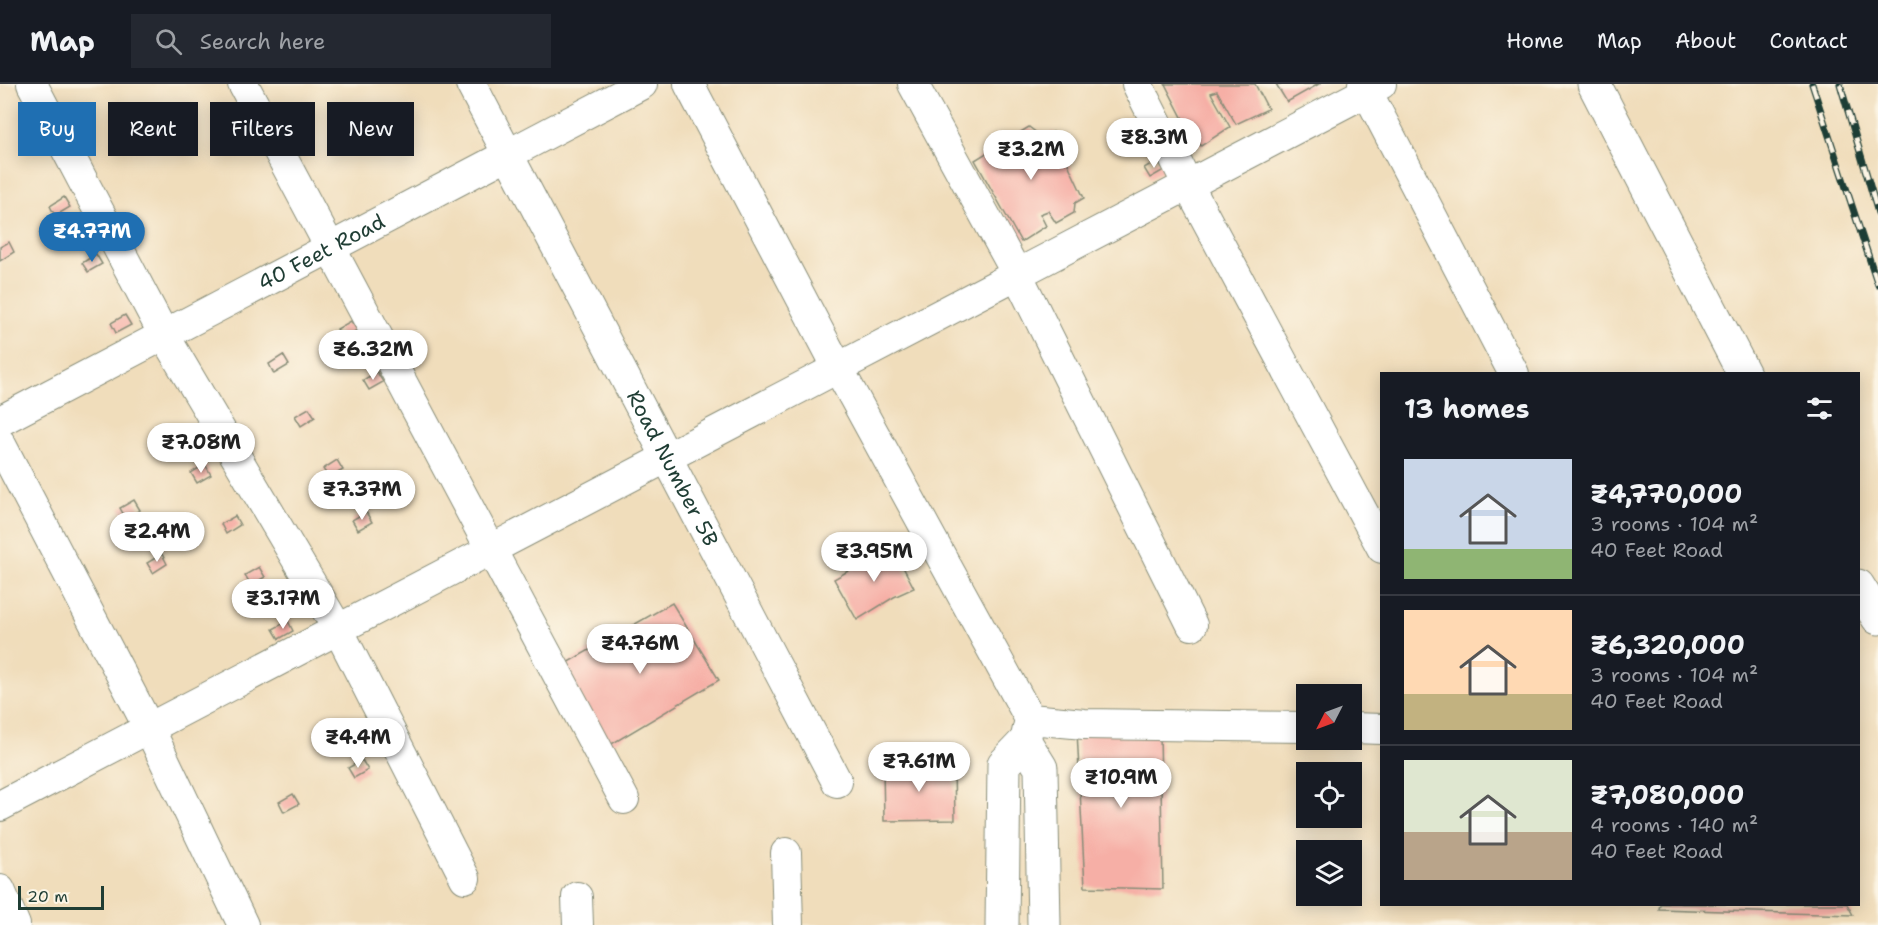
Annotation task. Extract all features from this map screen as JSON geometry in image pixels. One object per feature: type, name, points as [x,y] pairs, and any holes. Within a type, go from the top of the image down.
[{"type":"street","points":[[32,84],[164,335],[338,629],[465,878]]},
{"type":"street","points":[[243,84],[624,800]]},
{"type":"street","name":"Road Number 5B","points":[[471,84],[837,782]]},
{"type":"street","name":"40 Feet Road","points":[[0,422],[642,84]]},
{"type":"street","points":[[689,84],[1027,730],[1041,768],[1044,925]]},
{"type":"street","points":[[913,84],[1017,274],[1192,625]]},
{"type":"street","points":[[1137,84],[1188,185],[1380,544]]},
{"type":"street","points":[[1594,84],[1743,372]]},
{"type":"street","points":[[0,806],[1188,185],[1370,86],[1514,372]]},
{"type":"street","points":[[0,443],[149,728],[243,925]]},
{"type":"street","points":[[1860,589],[1878,618]]},
{"type":"street","points":[[1002,925],[1004,764],[1027,730],[1084,724],[1296,727]]},
{"type":"street","points":[[1362,728],[1380,729]]},
{"type":"street","points":[[786,853],[788,925]]},
{"type":"street","points":[[0,890],[15,925]]},
{"type":"building","points":[[1165,84],[1255,84],[1268,109],[1236,124],[1217,91],[1211,93],[1230,127],[1201,146],[1182,117]]},
{"type":"building","points":[[1276,84],[1319,84],[1287,102]]},
{"type":"building","points":[[1029,127],[1042,137],[1053,132],[1084,198],[1075,203],[1074,213],[1056,223],[1048,211],[1040,214],[1046,226],[1021,242],[975,160]]},
{"type":"building","points":[[1158,160],[1164,170],[1150,178],[1144,168]]},
{"type":"building","points":[[64,197],[70,207],[55,216],[50,206]]},
{"type":"building","points":[[9,242],[14,252],[0,261],[0,247]]},
{"type":"building","points":[[96,254],[102,264],[88,272],[82,263]]},
{"type":"building","points":[[125,315],[131,325],[116,333],[111,323]]},
{"type":"building","points":[[351,321],[357,330],[343,339],[337,329]]},
{"type":"building","points":[[283,355],[289,365],[274,374],[269,364]]},
{"type":"building","points":[[377,372],[383,382],[369,390],[363,380]]},
{"type":"building","points":[[309,408],[315,417],[301,426],[295,416]]},
{"type":"building","points":[[337,460],[343,470],[329,478],[323,469]]},
{"type":"building","points":[[205,464],[211,475],[197,483],[191,473]]},
{"type":"building","points":[[134,500],[140,510],[126,519],[120,508]]},
{"type":"building","points":[[366,512],[372,522],[358,530],[352,520]]},
{"type":"building","points":[[235,516],[240,525],[226,534],[221,524]]},
{"type":"building","points":[[892,546],[914,588],[894,597],[857,620],[834,579]]},
{"type":"building","points":[[162,554],[167,564],[153,573],[147,563]]},
{"type":"building","points":[[259,567],[265,577],[251,585],[245,575]]},
{"type":"building","points":[[672,603],[719,680],[605,748],[563,665]]},
{"type":"building","points":[[288,621],[293,631],[279,639],[273,629]]},
{"type":"building","points":[[1077,731],[1160,733],[1163,889],[1085,887]]},
{"type":"building","points":[[362,760],[368,770],[354,778],[348,768]]},
{"type":"building","points":[[954,766],[955,820],[884,821],[883,767]]},
{"type":"building","points":[[293,794],[299,804],[284,812],[279,802]]},
{"type":"building","points":[[1660,906],[1848,906],[1853,915],[1659,909]]},
{"type":"railway","points":[[1812,84],[1878,285]]},
{"type":"railway","points":[[1840,84],[1878,213]]}]
